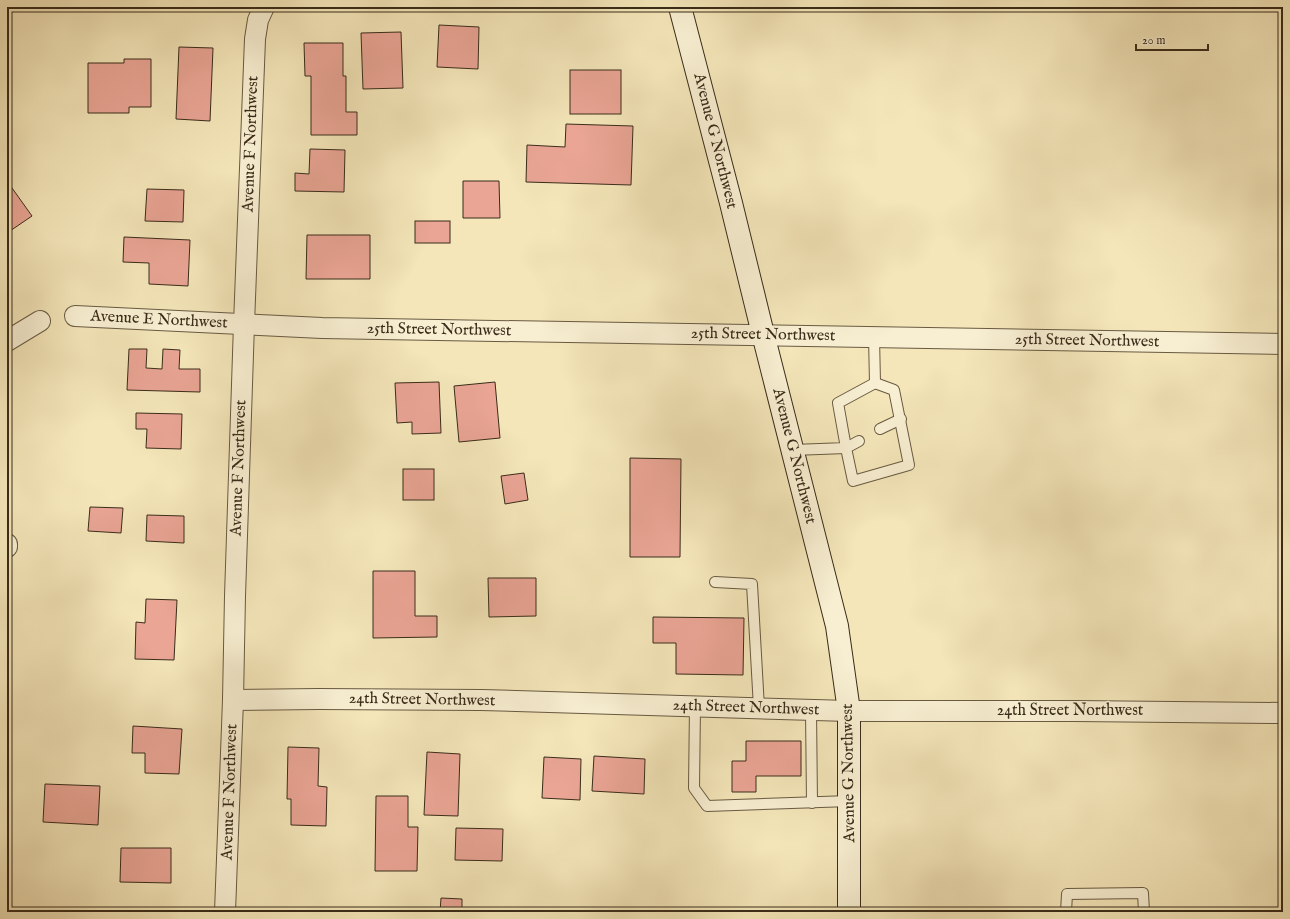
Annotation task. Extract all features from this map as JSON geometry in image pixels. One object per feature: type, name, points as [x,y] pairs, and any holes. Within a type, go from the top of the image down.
[{"type":"main road","name":"Avenue G Northwest","points":[[680,7],[730,195],[763,334],[837,626],[849,711],[849,912]]},
{"type":"street","name":"Avenue F Northwest","points":[[225,912],[244,324],[255,39],[261,16]]},
{"type":"street","name":"Avenue E Northwest","points":[[75,316],[244,324]]},
{"type":"street","points":[[7,341],[40,321]]},
{"type":"street","name":"25th Street Northwest","points":[[244,324],[322,328],[469,331],[763,334],[1283,344]]},
{"type":"street","name":"24th Street Northwest","points":[[233,700],[481,700],[849,711],[1283,713]]},
{"type":"lane","points":[[874,337],[875,383]]},
{"type":"lane","points":[[875,383],[894,390],[909,465],[853,481],[838,403],[875,383]]},
{"type":"lane","points":[[880,429],[900,419]]},
{"type":"lane","points":[[793,450],[846,448],[859,441]]},
{"type":"lane","points":[[715,582],[752,584],[759,708]]},
{"type":"lane","points":[[695,706],[694,788],[707,806],[850,801]]},
{"type":"lane","points":[[811,710],[812,803]]},
{"type":"lane","points":[[1066,912],[1067,894],[1143,893],[1144,912]]},
{"type":"building","points":[[439,25],[479,27],[478,69],[437,67]]},
{"type":"building","points":[[401,32],[403,88],[363,89],[361,33]]},
{"type":"building","points":[[304,43],[343,43],[343,76],[346,76],[346,112],[357,112],[357,135],[311,135],[311,76],[305,76]]},
{"type":"building","points":[[179,47],[213,48],[210,121],[176,119]]},
{"type":"building","points":[[124,59],[151,59],[151,107],[129,107],[129,113],[88,113],[88,63],[124,63]]},
{"type":"building","points":[[570,70],[621,70],[621,114],[570,114]]},
{"type":"building","points":[[566,124],[633,126],[631,185],[526,182],[527,145],[565,147]]},
{"type":"building","points":[[310,149],[345,150],[344,192],[295,191],[295,173],[309,174]]},
{"type":"building","points":[[7,181],[32,216],[7,233]]},
{"type":"building","points":[[463,181],[499,181],[500,218],[463,218]]},
{"type":"building","points":[[147,189],[184,190],[183,222],[145,221]]},
{"type":"building","points":[[415,221],[450,221],[450,243],[415,243]]},
{"type":"building","points":[[307,235],[370,235],[370,279],[306,279]]},
{"type":"building","points":[[124,237],[190,240],[188,286],[149,284],[149,263],[123,262]]},
{"type":"building","points":[[129,349],[147,349],[146,368],[162,369],[163,349],[180,350],[179,369],[200,369],[200,392],[127,390]]},
{"type":"building","points":[[439,382],[441,433],[412,434],[412,422],[397,423],[395,383]]},
{"type":"building","points":[[495,382],[500,438],[459,442],[454,386]]},
{"type":"building","points":[[136,413],[182,414],[181,449],[146,448],[147,429],[136,429]]},
{"type":"building","points":[[630,458],[681,459],[680,557],[630,557]]},
{"type":"building","points":[[403,469],[434,469],[434,500],[403,500]]},
{"type":"building","points":[[524,473],[528,500],[505,504],[501,476]]},
{"type":"building","points":[[90,507],[123,508],[121,533],[88,531]]},
{"type":"building","points":[[147,515],[184,516],[184,543],[146,541]]},
{"type":"building","points":[[373,571],[415,571],[415,616],[437,616],[437,637],[373,638]]},
{"type":"building","points":[[488,578],[536,578],[536,616],[489,617]]},
{"type":"building","points":[[146,599],[177,600],[174,660],[135,659],[136,622],[145,623]]},
{"type":"building","points":[[653,617],[744,618],[743,675],[676,674],[676,643],[653,643]]},
{"type":"building","points":[[133,726],[182,729],[179,774],[145,773],[145,753],[132,753]]},
{"type":"building","points":[[746,741],[801,741],[801,776],[756,776],[756,792],[732,792],[732,761],[746,761]]},
{"type":"building","points":[[288,747],[319,748],[318,786],[327,787],[326,826],[291,825],[291,799],[287,799]]},
{"type":"building","points":[[427,752],[460,754],[458,816],[424,815]]},
{"type":"building","points":[[594,756],[645,759],[644,794],[592,791]]},
{"type":"building","points":[[544,757],[581,759],[580,800],[542,798]]},
{"type":"building","points":[[45,784],[100,786],[98,825],[43,822]]},
{"type":"building","points":[[376,796],[408,796],[408,827],[418,827],[417,871],[375,871]]},
{"type":"building","points":[[456,828],[503,829],[502,861],[455,860]]},
{"type":"building","points":[[121,848],[171,848],[171,883],[120,882]]},
{"type":"building","points":[[441,898],[462,899],[462,912],[440,912]]}]
